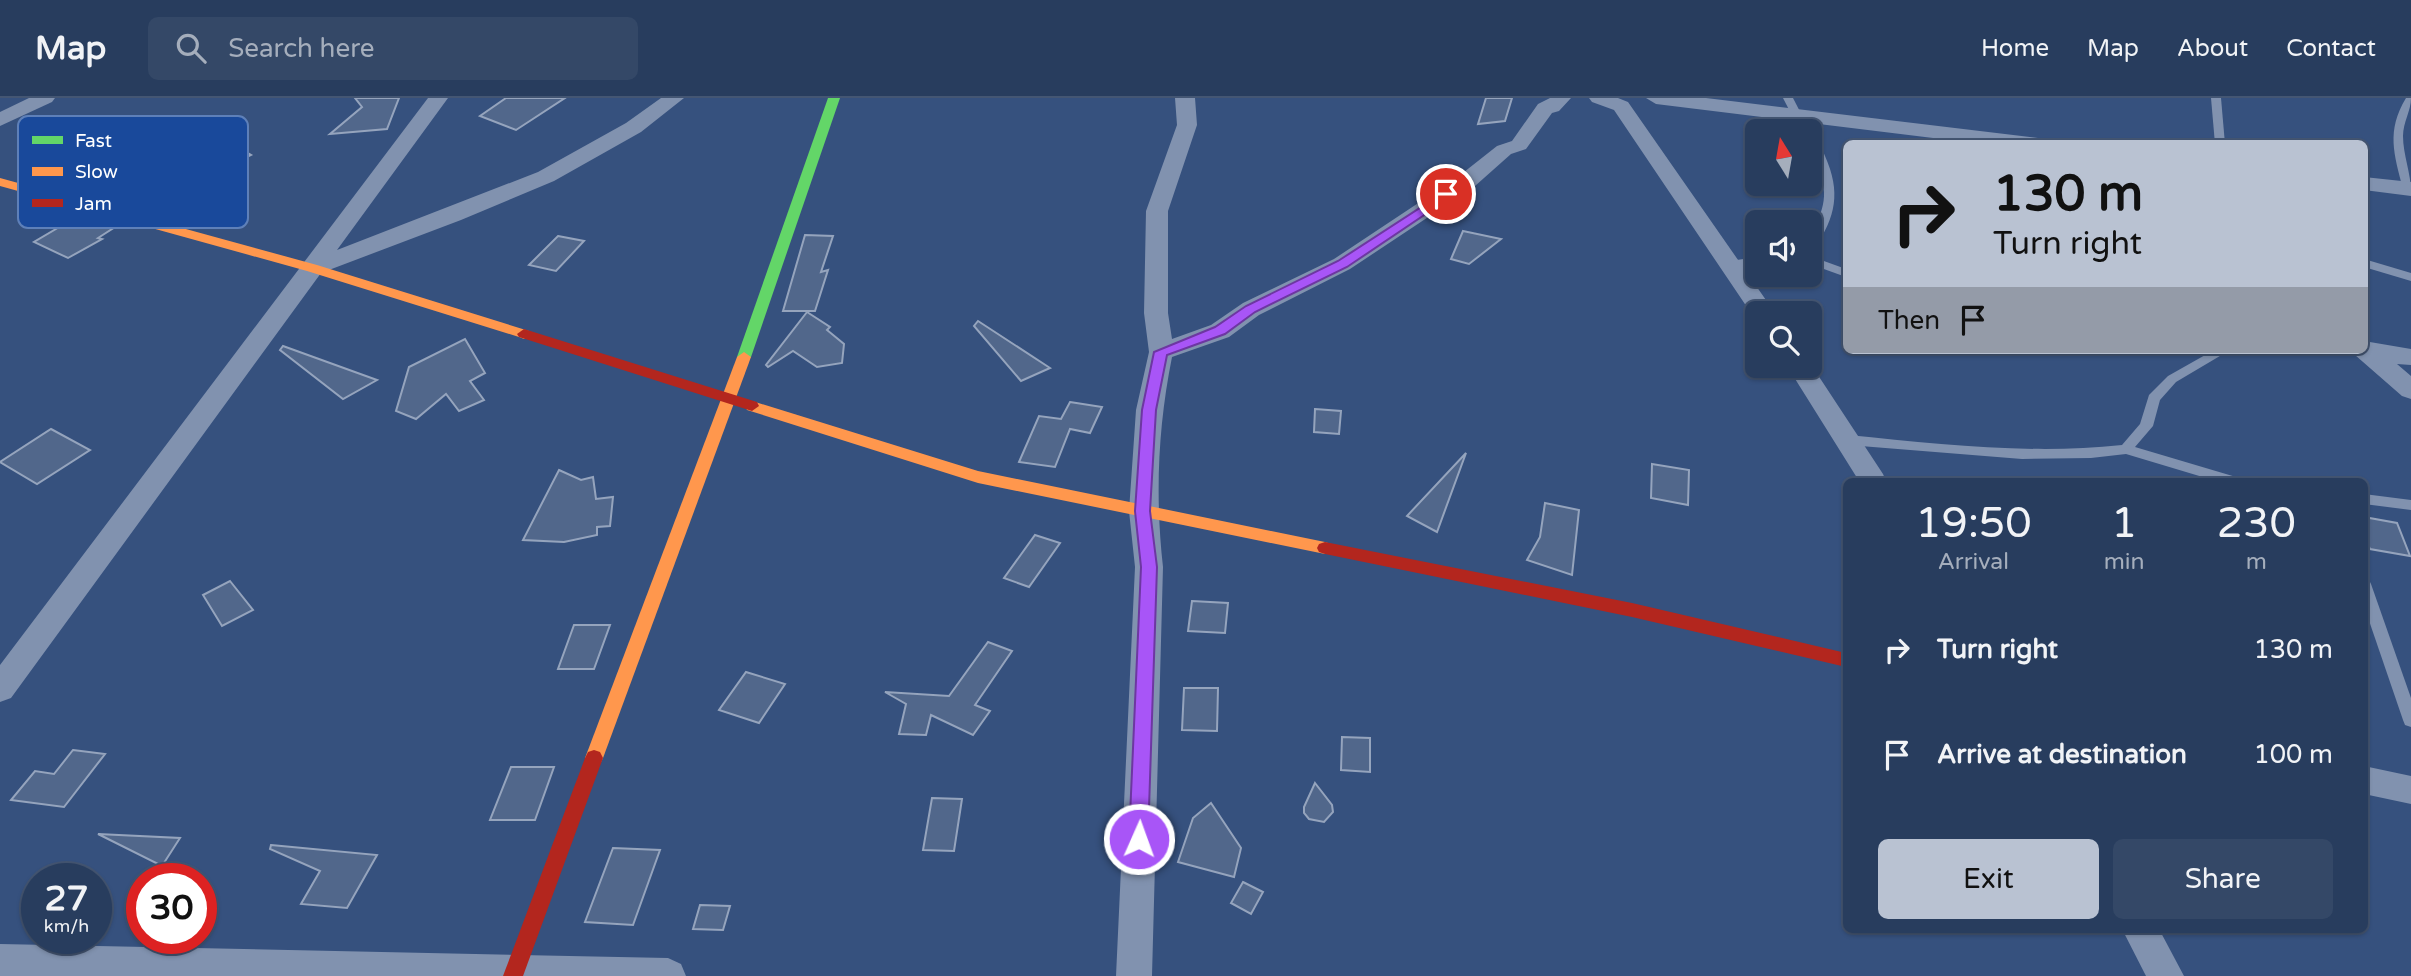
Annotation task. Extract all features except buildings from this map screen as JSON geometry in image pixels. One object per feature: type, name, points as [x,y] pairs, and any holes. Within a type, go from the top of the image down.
[{"type":"street","points":[[0,120],[45,98]]},
{"type":"street","points":[[0,689],[438,98]]},
{"type":"street","points":[[312,268],[506,193],[563,167],[633,127],[674,98]]},
{"type":"street","points":[[513,974],[729,399],[834,98]]},
{"type":"street","points":[[1134,976],[1149,567],[1143,511],[1149,410],[1161,352],[1156,313],[1157,211],[1187,125],[1185,98]]},
{"type":"street","points":[[1161,352],[1220,331],[1251,309],[1342,264],[1467,180],[1504,150],[1519,145],[1545,108],[1552,107],[1561,98]]},
{"type":"street","points":[[1599,98],[1621,106],[1755,301]]},
{"type":"street","points":[[1656,98],[1791,106],[2012,140]]},
{"type":"street","points":[[0,182],[18,187]]},
{"type":"street","points":[[2368,184],[2409,189]]},
{"type":"street","points":[[167,228],[312,268],[978,477],[1632,610],[1843,659]]},
{"type":"street","points":[[2368,351],[2411,357]]},
{"type":"street","points":[[2368,354],[2411,390]]},
{"type":"street","points":[[1807,378],[1871,478]]},
{"type":"street","points":[[2368,781],[2411,790]]},
{"type":"street","points":[[2141,933],[2166,976]]},
{"type":"street","points":[[0,961],[668,976]]},
{"type":"lane","points":[[2216,98],[2220,140]]},
{"type":"lane","points":[[2409,189],[2398,146],[2398,119],[2411,98]]},
{"type":"lane","points":[[1822,155],[1831,200],[1829,215],[1822,226]]},
{"type":"lane","points":[[1730,265],[1745,263]]},
{"type":"lane","points":[[1822,264],[1843,272]]},
{"type":"lane","points":[[2368,264],[2411,277]]},
{"type":"lane","points":[[2126,449],[2146,426],[2154,398],[2172,379],[2217,354]]},
{"type":"lane","points":[[1848,440],[2011,456],[2079,456],[2126,449],[2221,478]]},
{"type":"lane","points":[[2368,500],[2411,505]]},
{"type":"lane","points":[[2368,596],[2411,720]]},
{"type":"traffic: fast","points":[[744,357],[834,98]]},
{"type":"traffic: slow","points":[[0,182],[18,187]]},
{"type":"traffic: slow","points":[[167,228],[312,268],[524,334]]},
{"type":"traffic: slow","points":[[594,758],[744,357]]},
{"type":"traffic: slow","points":[[752,406],[978,477],[1325,548]]},
{"type":"traffic: jam","points":[[524,334],[752,406]]},
{"type":"traffic: jam","points":[[1325,548],[1632,610],[1843,659]]},
{"type":"traffic: jam","points":[[513,976],[594,758]]},
{"type":"route","points":[[1139,839],[1149,567],[1143,511],[1149,410],[1161,352],[1220,331],[1251,309],[1342,264],[1446,194]]}]
